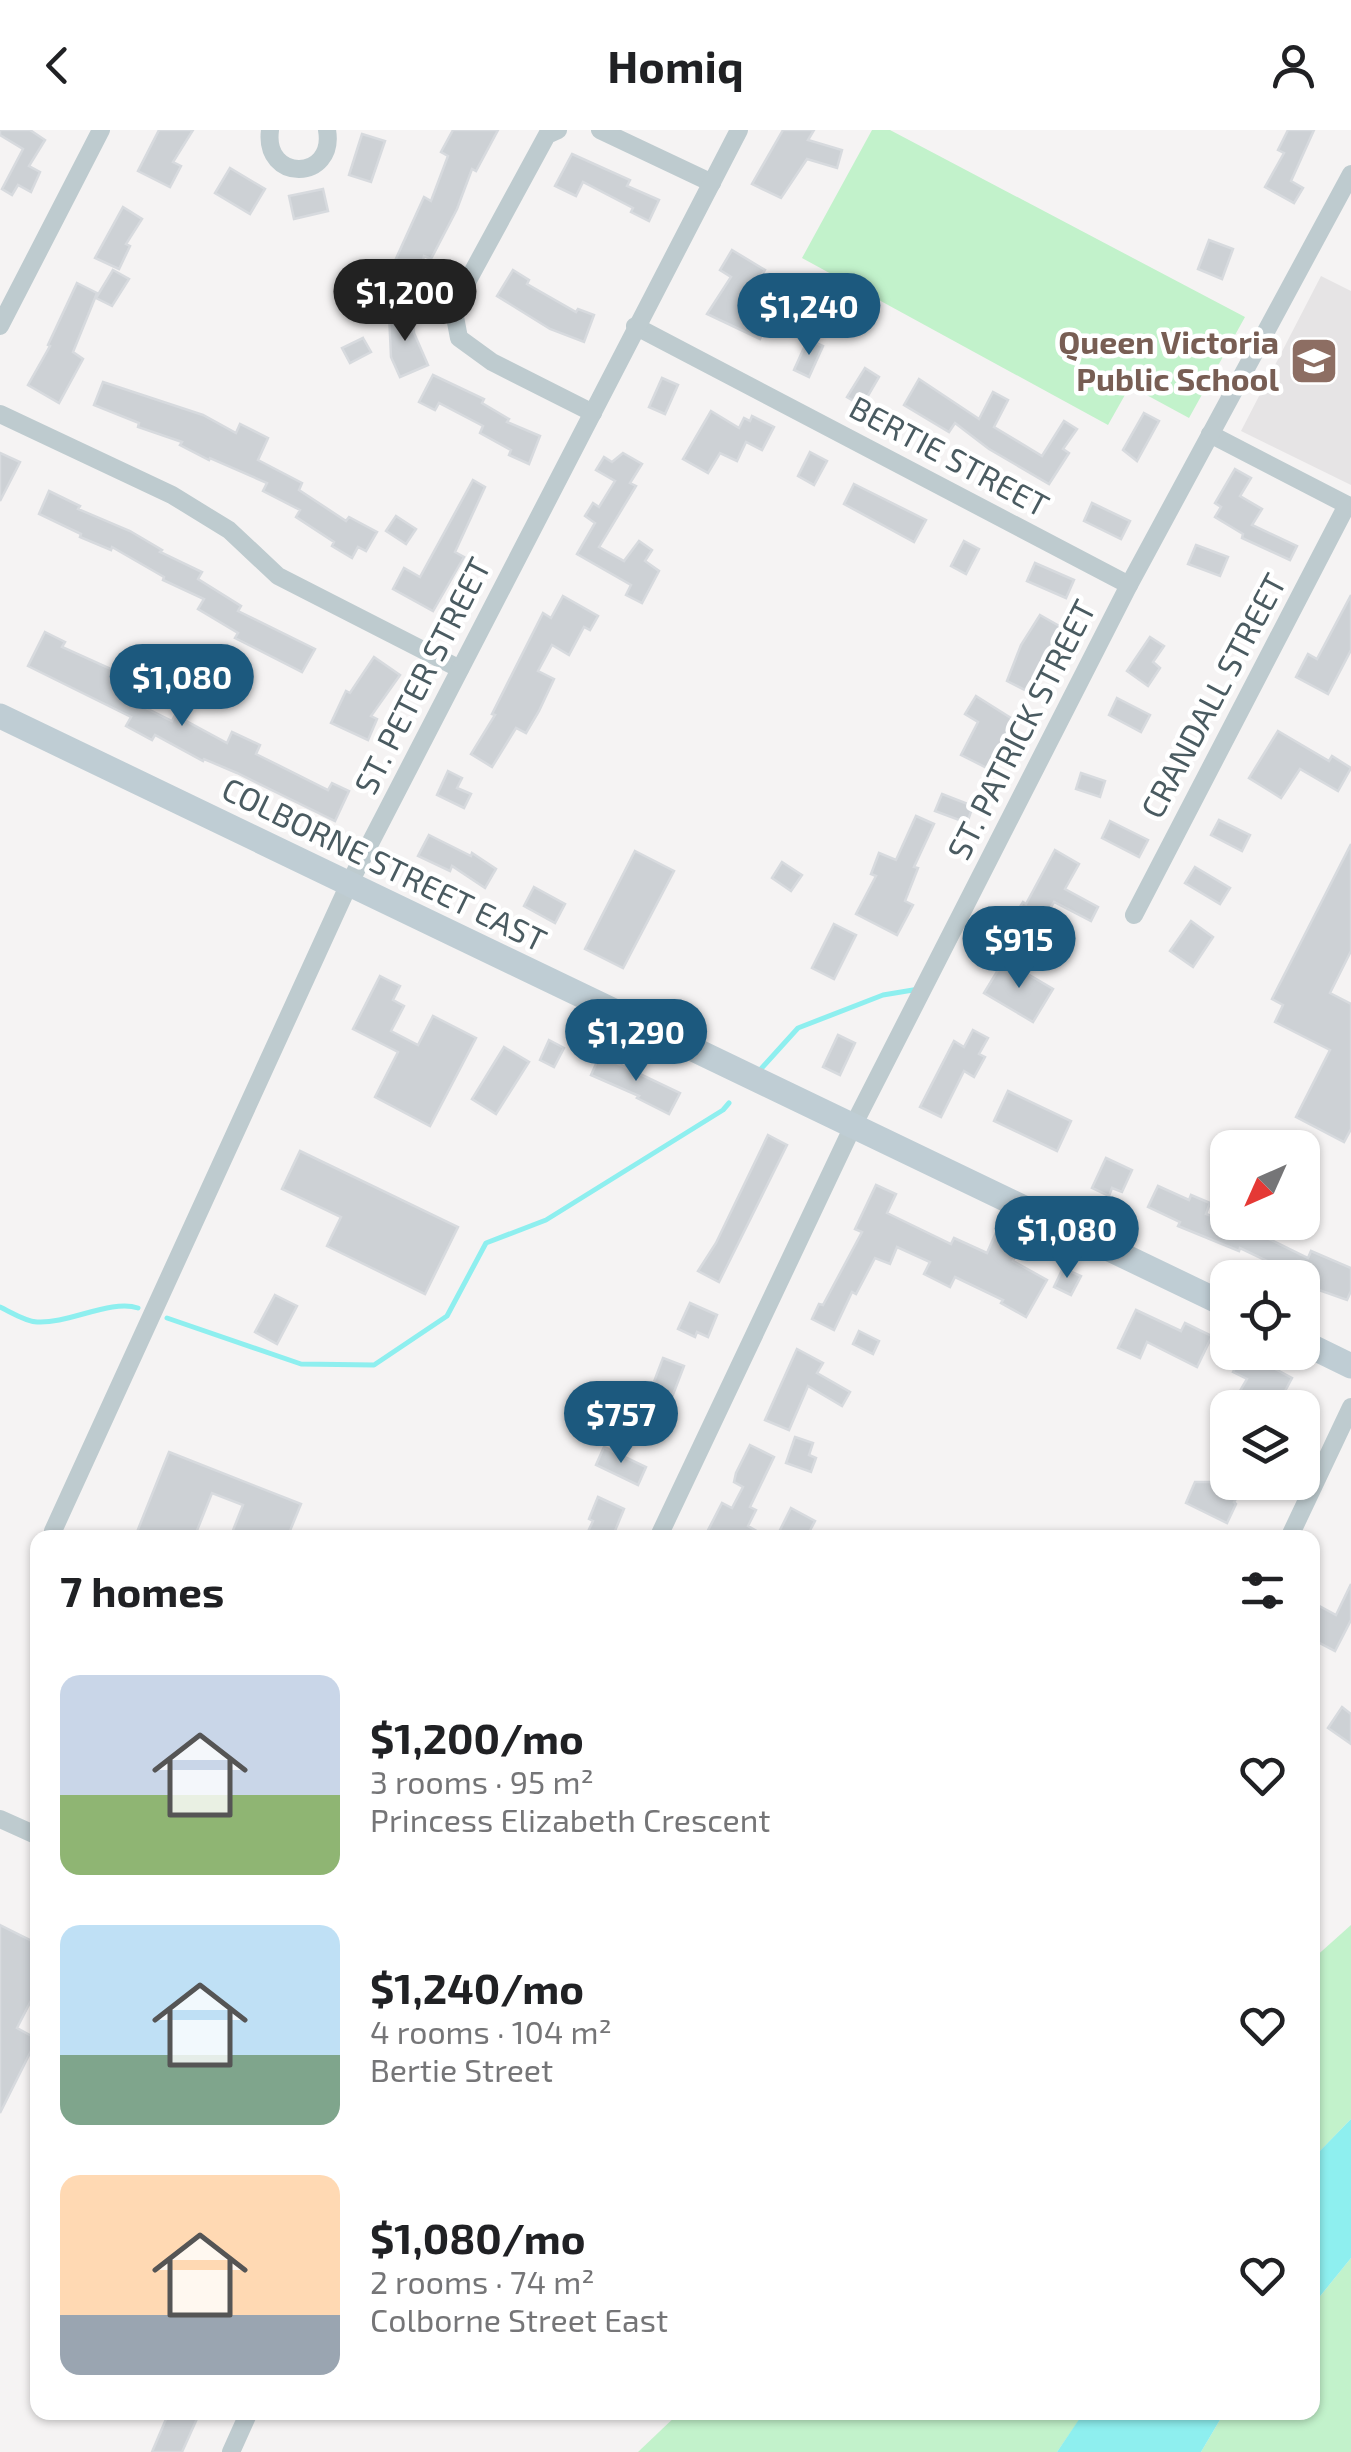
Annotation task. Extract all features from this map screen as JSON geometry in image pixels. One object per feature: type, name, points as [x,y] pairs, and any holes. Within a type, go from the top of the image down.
[{"type":"main road","name":"COLBORNE STREET EAST","points":[[0,716],[1210,1297]]},
{"type":"main road","points":[[1320,1351],[1351,1366]]},
{"type":"street","points":[[0,326],[101,130]]},
{"type":"street","points":[[270,130],[270,151],[276,160],[293,169],[303,169],[313,166],[326,152],[327,130]]},
{"type":"street","points":[[558,130],[548,135],[460,294],[455,317],[459,338],[492,362],[593,413]]},
{"type":"street","points":[[600,130],[712,183]]},
{"type":"street","name":"ST. PETER STREET","points":[[53,1530],[349,884],[739,130]]},
{"type":"street","name":"ST. PATRICK STREET","points":[[662,1530],[854,1124],[1130,585],[1351,174]]},
{"type":"street","name":"BERTIE STREET","points":[[635,326],[1130,585]]},
{"type":"street","points":[[0,414],[172,495],[228,530],[278,576],[460,669]]},
{"type":"street","points":[[1210,434],[1349,506]]},
{"type":"street","name":"CRANDALL STREET","points":[[1134,915],[1349,506]]},
{"type":"street","points":[[1293,1530],[1351,1407]]},
{"type":"street","points":[[0,1819],[30,1832]]},
{"type":"street","points":[[231,2452],[245,2420]]},
{"type":"shaded area","name":"Queen Victoria Public School","points":[[1321,276],[1351,291],[1351,485],[1241,431]]},
{"type":"green space","points":[[872,130],[890,130],[1245,317],[1189,418],[1130,386],[1108,425],[802,258]]},
{"type":"green space","points":[[1351,1925],[1351,2119],[1320,2151],[1320,1953]]},
{"type":"green space","points":[[1351,2258],[1351,2452],[1201,2452],[1220,2420],[1320,2420],[1320,2296]]},
{"type":"green space","points":[[672,2420],[1079,2420],[1057,2452],[638,2452]]},
{"type":"water","points":[[1351,2119],[1351,2258],[1320,2296],[1320,2151]]},
{"type":"water","points":[[1079,2420],[1220,2420],[1201,2452],[1057,2452]]},
{"type":"building","points":[[0,130],[30,130],[45,140],[29,166],[40,172],[31,192],[18,185],[12,195],[2,189],[23,149],[0,135]]},
{"type":"building","points":[[159,130],[193,130],[173,162],[181,166],[170,187],[138,171]]},
{"type":"building","points":[[453,130],[498,130],[476,171],[472,169],[431,259],[424,256],[416,290],[386,283],[390,262],[394,263],[424,197],[431,201],[448,156],[441,152]]},
{"type":"building","points":[[783,130],[814,130],[808,140],[842,150],[837,168],[807,159],[781,198],[752,184]]},
{"type":"building","points":[[1288,130],[1314,130],[1291,181],[1303,188],[1294,203],[1265,187],[1284,153],[1278,150]]},
{"type":"building","points":[[362,134],[385,141],[371,182],[349,175]]},
{"type":"building","points":[[572,154],[630,180],[627,186],[659,200],[649,221],[631,212],[633,208],[583,182],[576,196],[555,186]]},
{"type":"building","points":[[230,168],[265,189],[250,214],[215,193]]},
{"type":"building","points":[[323,189],[328,211],[294,219],[289,196]]},
{"type":"building","points":[[123,207],[142,219],[126,244],[130,246],[119,269],[95,258]]},
{"type":"building","points":[[1209,240],[1233,249],[1222,279],[1198,269]]},
{"type":"building","points":[[732,250],[765,270],[740,309],[767,322],[760,339],[707,314],[731,277],[720,270]]},
{"type":"building","points":[[113,270],[129,279],[112,306],[96,298]]},
{"type":"building","points":[[513,270],[529,280],[527,284],[576,312],[578,309],[594,315],[584,342],[550,329],[497,296]]},
{"type":"building","points":[[77,283],[97,293],[73,352],[83,359],[59,403],[28,385]]},
{"type":"building","points":[[805,308],[821,315],[812,332],[797,325]]},
{"type":"building","points":[[413,312],[414,333],[428,365],[400,377],[391,357],[389,313]]},
{"type":"building","points":[[363,338],[371,352],[350,363],[342,348]]},
{"type":"building","points":[[808,339],[823,346],[809,377],[794,370]]},
{"type":"building","points":[[865,368],[879,377],[862,406],[847,397]]},
{"type":"building","points":[[433,375],[484,399],[482,403],[509,419],[507,422],[540,436],[529,464],[509,455],[511,450],[480,433],[483,426],[439,403],[435,410],[419,402]]},
{"type":"building","points":[[662,378],[678,385],[665,414],[649,407]]},
{"type":"building","points":[[919,379],[979,419],[993,392],[1008,400],[994,427],[1042,456],[1064,421],[1077,429],[1063,449],[1069,453],[1049,484],[989,449],[955,423],[949,432],[904,405]]},
{"type":"building","points":[[103,382],[203,415],[236,433],[240,424],[268,438],[258,460],[302,483],[299,490],[346,521],[349,517],[377,532],[366,551],[358,547],[352,558],[332,546],[334,542],[296,517],[300,510],[263,491],[267,483],[94,405]]},
{"type":"building","points":[[711,411],[739,428],[744,418],[750,421],[752,416],[774,427],[762,450],[746,442],[737,461],[720,453],[708,473],[683,459]]},
{"type":"building","points":[[1144,413],[1159,421],[1137,461],[1123,450]]},
{"type":"building","points":[[810,452],[827,461],[814,485],[798,476]]},
{"type":"building","points":[[0,453],[20,462],[0,501]]},
{"type":"building","points":[[623,453],[642,464],[630,483],[636,486],[599,547],[624,561],[639,541],[652,550],[645,561],[659,571],[642,603],[626,595],[631,585],[577,554],[595,523],[585,516],[593,503],[599,507],[615,481],[596,470],[604,457],[612,462]]},
{"type":"building","points":[[1235,469],[1251,478],[1240,496],[1262,509],[1252,525],[1297,546],[1290,560],[1242,538],[1243,534],[1215,517],[1221,507],[1215,503]]},
{"type":"building","points":[[473,480],[485,487],[455,552],[464,557],[433,611],[393,589],[404,568],[420,577]]},
{"type":"building","points":[[854,484],[926,520],[914,542],[844,504]]},
{"type":"building","points":[[49,491],[202,572],[198,579],[241,606],[238,611],[315,649],[302,672],[235,638],[238,633],[198,609],[204,599],[163,580],[164,577],[112,547],[111,550],[80,537],[81,534],[39,514]]},
{"type":"building","points":[[1092,503],[1130,521],[1121,539],[1084,521]]},
{"type":"building","points":[[396,516],[416,529],[406,544],[386,531]]},
{"type":"building","points":[[964,541],[979,549],[966,574],[951,566]]},
{"type":"building","points":[[1196,545],[1228,557],[1220,576],[1188,564]]},
{"type":"building","points":[[1035,563],[1074,580],[1066,598],[1027,581]]},
{"type":"building","points":[[1351,595],[1351,650],[1328,694],[1296,677],[1308,654],[1317,659]]},
{"type":"building","points":[[563,596],[598,616],[590,630],[584,627],[569,655],[552,645],[538,671],[554,679],[539,711],[526,733],[516,728],[492,767],[471,754],[495,715],[492,714],[543,613],[551,618]]},
{"type":"building","points":[[1040,615],[1061,627],[1029,692],[1007,681],[1021,645]]},
{"type":"building","points":[[45,632],[65,642],[62,647],[131,678],[122,696],[172,721],[175,715],[227,743],[232,732],[260,745],[256,754],[328,790],[332,783],[349,791],[335,821],[155,735],[152,740],[126,726],[131,717],[28,666]]},
{"type":"building","points":[[1150,637],[1164,646],[1153,662],[1160,668],[1148,686],[1127,671]]},
{"type":"building","points":[[374,657],[400,675],[371,716],[377,719],[368,740],[331,723],[346,691],[350,693]]},
{"type":"building","points":[[976,696],[1014,720],[987,768],[961,755],[978,722],[965,714]]},
{"type":"building","points":[[1117,698],[1150,715],[1141,732],[1109,715]]},
{"type":"building","points":[[1278,731],[1329,761],[1332,756],[1351,768],[1338,791],[1300,769],[1281,798],[1249,778]]},
{"type":"building","points":[[448,771],[462,778],[457,788],[471,794],[464,808],[437,795]]},
{"type":"building","points":[[1081,773],[1105,781],[1100,797],[1076,789]]},
{"type":"building","points":[[942,794],[973,806],[967,823],[935,811]]},
{"type":"building","points":[[916,816],[934,824],[914,867],[918,868],[905,901],[913,905],[897,935],[856,914],[876,876],[871,874],[879,853],[896,860]]},
{"type":"building","points":[[1219,820],[1250,835],[1242,851],[1211,835]]},
{"type":"building","points":[[1110,821],[1148,840],[1139,857],[1102,838]]},
{"type":"building","points":[[429,835],[471,856],[472,853],[496,869],[485,888],[452,866],[450,871],[418,856]]},
{"type":"building","points":[[1351,844],[1351,951],[1330,993],[1351,1004],[1351,1129],[1344,1142],[1296,1117],[1330,1050],[1275,1022],[1283,1005],[1272,999]]},
{"type":"building","points":[[1055,850],[1079,864],[1065,889],[1098,907],[1091,921],[1054,902],[1035,934],[1012,920],[1023,902],[1026,904]]},
{"type":"building","points":[[635,851],[674,871],[623,968],[585,949]]},
{"type":"building","points":[[782,862],[802,875],[791,891],[772,878]]},
{"type":"building","points":[[1195,867],[1230,888],[1220,904],[1185,883]]},
{"type":"building","points":[[534,887],[565,904],[555,923],[524,906]]},
{"type":"building","points":[[1191,921],[1213,937],[1193,967],[1170,951]]},
{"type":"building","points":[[834,924],[856,935],[834,979],[812,968]]},
{"type":"building","points":[[1004,960],[1053,989],[1033,1022],[984,993]]},
{"type":"building","points":[[380,976],[400,986],[393,1000],[404,1006],[391,1031],[418,1045],[433,1016],[476,1038],[430,1126],[375,1097],[398,1052],[353,1029]]},
{"type":"building","points":[[973,1030],[988,1038],[979,1054],[985,1057],[974,1077],[964,1071],[941,1117],[920,1107],[954,1041],[964,1047]]},
{"type":"building","points":[[838,1035],[855,1043],[840,1075],[823,1067]]},
{"type":"building","points":[[549,1040],[564,1048],[554,1067],[540,1060]]},
{"type":"building","points":[[504,1047],[529,1062],[496,1114],[472,1099]]},
{"type":"building","points":[[600,1055],[680,1093],[669,1114],[591,1075]]},
{"type":"building","points":[[1008,1091],[1071,1121],[1057,1151],[994,1121]]},
{"type":"building","points":[[768,1135],[787,1145],[719,1282],[698,1271],[716,1243]]},
{"type":"building","points":[[300,1151],[458,1227],[425,1294],[327,1246],[341,1217],[282,1189]]},
{"type":"building","points":[[1106,1158],[1132,1170],[1122,1192],[1112,1188],[1109,1196],[1092,1188]]},
{"type":"building","points":[[876,1185],[896,1194],[887,1213],[951,1244],[954,1238],[987,1253],[998,1228],[1023,1240],[1013,1261],[1047,1280],[1026,1317],[1001,1303],[1003,1300],[955,1277],[950,1287],[924,1274],[930,1262],[897,1247],[890,1264],[875,1258],[856,1294],[852,1292],[834,1330],[812,1319],[862,1232],[855,1229]]},
{"type":"building","points":[[1158,1186],[1189,1200],[1191,1195],[1210,1203],[1206,1214],[1210,1215],[1210,1239],[1178,1226],[1180,1222],[1148,1207]]},
{"type":"building","points":[[1212,1240],[1271,1240],[1308,1258],[1311,1251],[1351,1268],[1351,1291],[1347,1300],[1320,1290],[1320,1260],[1265,1260],[1240,1248],[1239,1251]]},
{"type":"building","points":[[1063,1268],[1081,1276],[1071,1295],[1054,1287]]},
{"type":"building","points":[[275,1295],[297,1306],[277,1344],[255,1332]]},
{"type":"building","points":[[690,1303],[717,1315],[708,1337],[697,1332],[695,1337],[678,1329]]},
{"type":"building","points":[[1136,1310],[1181,1331],[1185,1323],[1210,1335],[1197,1367],[1147,1342],[1140,1358],[1118,1348]]},
{"type":"building","points":[[859,1331],[879,1341],[873,1354],[853,1344]]},
{"type":"building","points":[[797,1349],[823,1363],[817,1373],[850,1392],[842,1406],[808,1386],[789,1430],[765,1420]]},
{"type":"building","points":[[663,1358],[684,1366],[657,1441],[630,1427],[644,1408]]},
{"type":"building","points":[[1277,1370],[1292,1378],[1286,1390],[1241,1390],[1247,1379],[1233,1372]]},
{"type":"building","points":[[795,1437],[813,1443],[809,1455],[816,1458],[811,1472],[786,1463]]},
{"type":"building","points":[[750,1445],[774,1457],[750,1507],[756,1510],[748,1526],[755,1530],[708,1530],[722,1503],[732,1508],[743,1487],[734,1482]]},
{"type":"building","points":[[604,1447],[646,1467],[638,1485],[596,1465]]},
{"type":"building","points":[[169,1452],[301,1504],[290,1530],[233,1530],[243,1505],[212,1493],[197,1530],[138,1530]]},
{"type":"building","points":[[1195,1482],[1210,1482],[1210,1500],[1235,1500],[1227,1523],[1186,1503]]},
{"type":"building","points":[[598,1497],[624,1509],[615,1530],[589,1530],[593,1521],[589,1519]]},
{"type":"building","points":[[791,1508],[815,1521],[810,1530],[780,1530]]},
{"type":"building","points":[[1351,1584],[1351,1620],[1335,1651],[1320,1643],[1320,1606],[1336,1615]]},
{"type":"building","points":[[1342,1707],[1351,1714],[1351,1744],[1328,1728]]},
{"type":"building","points":[[0,1925],[30,1940],[30,2003],[17,2028],[30,2035],[30,2053],[0,2113]]},
{"type":"building","points":[[166,2420],[196,2420],[182,2452],[152,2452]]},
{"type":"waterway","points":[[760,1070],[798,1028],[883,995],[919,989]]},
{"type":"waterway","points":[[167,1318],[301,1364],[374,1365],[447,1316],[486,1243],[546,1220],[729,1103]]},
{"type":"waterway","points":[[0,1307],[37,1322],[115,1307],[138,1308]]},
{"type":"place","name":"Queen Victoria Public School","points":[[1314,361]]}]
